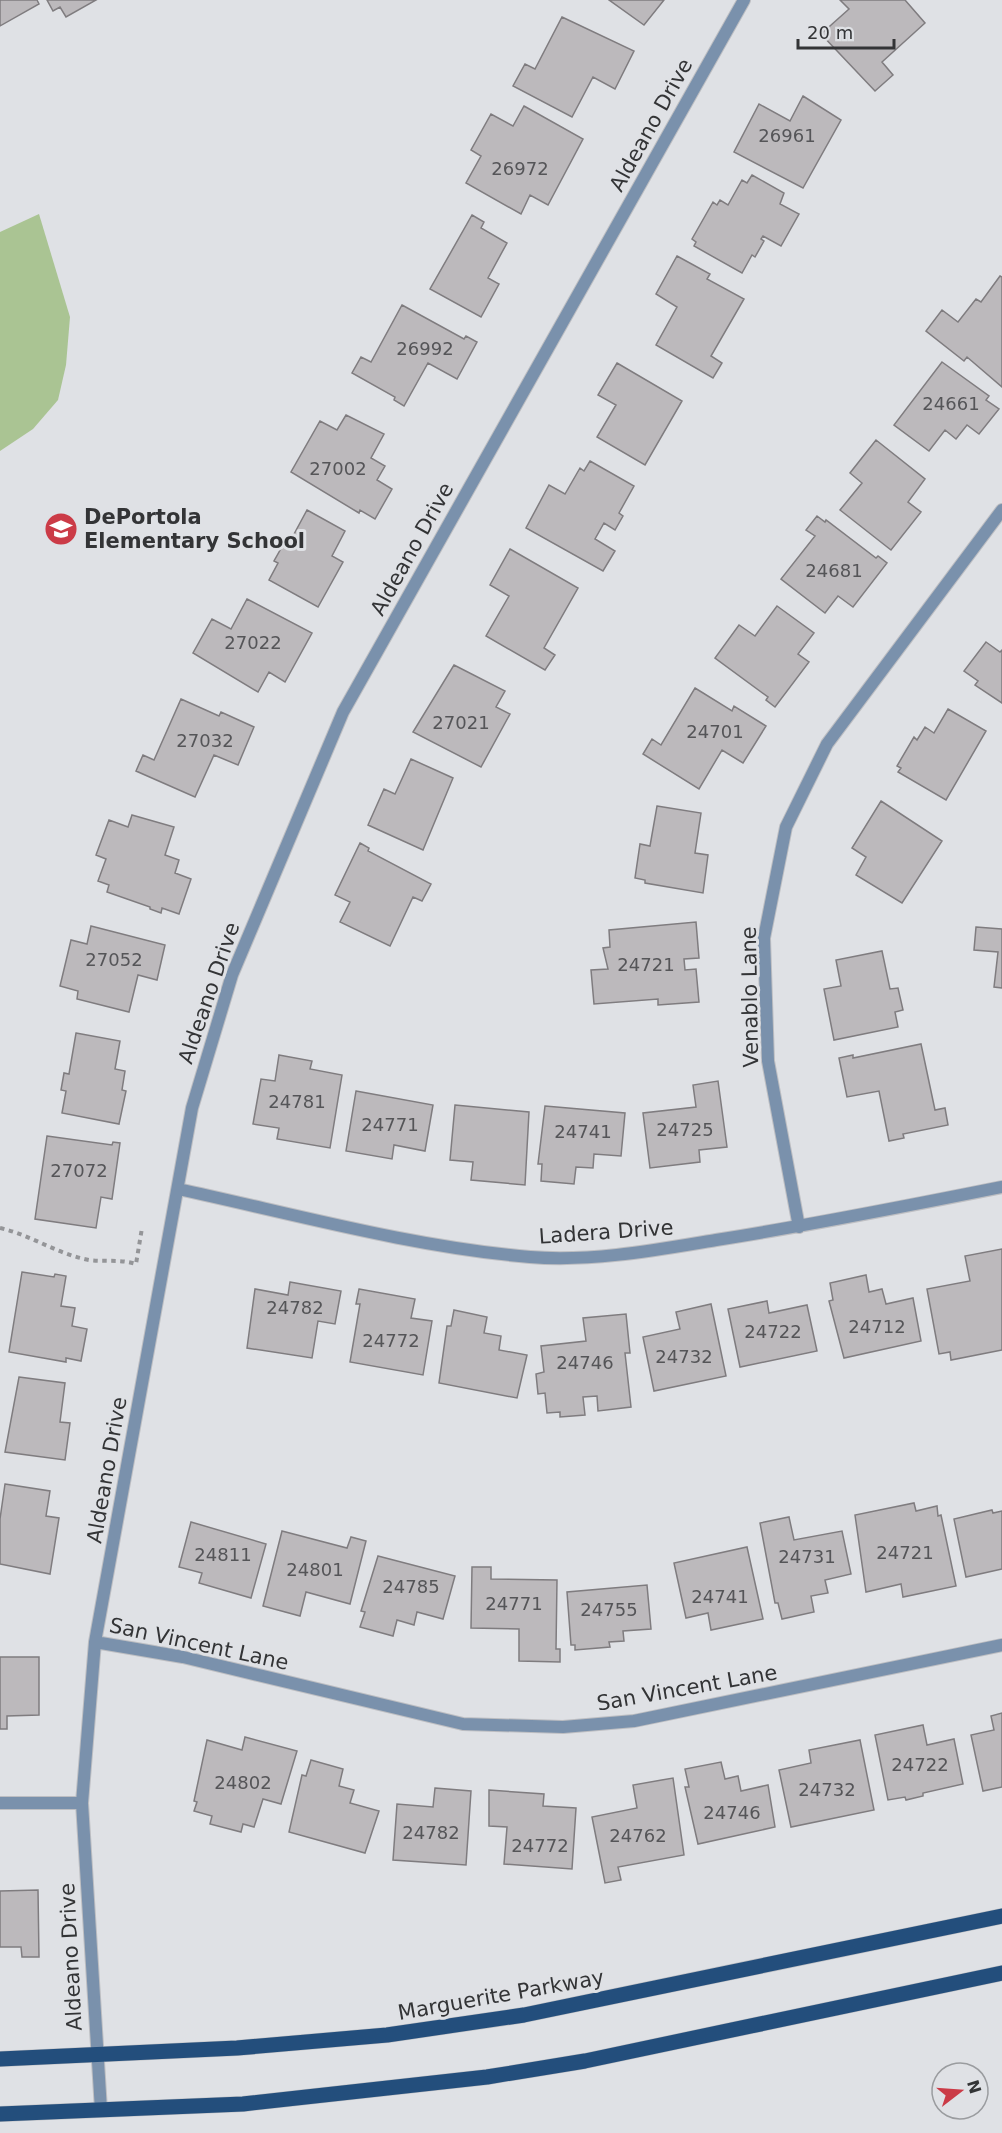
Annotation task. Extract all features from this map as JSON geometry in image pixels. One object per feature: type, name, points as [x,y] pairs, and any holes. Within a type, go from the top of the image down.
[{"type":"main road","name":"Marguerite Parkway","points":[[0,2059],[237,2048],[387,2035],[524,2015],[1002,1916]]},
{"type":"main road","points":[[0,2114],[243,2104],[487,2077],[585,2061],[1002,1973]]},
{"type":"street","name":"Aldeano Drive","points":[[102,2110],[96,2055],[82,1803],[95,1642],[192,1108],[232,975],[343,712],[744,0]]},
{"type":"street","name":"Venablo Lane","points":[[799,1227],[768,1061],[764,938],[786,827],[827,744],[1002,510]]},
{"type":"street","name":"Ladera Drive","points":[[178,1189],[434,1244],[532,1257],[594,1257],[665,1249],[799,1227],[1002,1187]]},
{"type":"street","name":"San Vincent Lane","points":[[95,1642],[183,1657],[463,1724],[563,1726],[634,1721],[1002,1645]]},
{"type":"street","points":[[0,1803],[82,1803]]},
{"type":"path","points":[[0,1228],[45,1247],[90,1260],[126,1260],[136,1264],[142,1228]]},
{"type":"green space","points":[[39,214],[70,317],[66,365],[58,400],[33,429],[0,451],[0,232]]},
{"type":"building","points":[[0,0],[37,0],[39,4],[0,26]]},
{"type":"building","points":[[47,0],[96,0],[66,17],[60,7],[53,11]]},
{"type":"building","points":[[609,0],[664,0],[644,25]]},
{"type":"building","points":[[840,0],[905,0],[925,23],[882,62],[893,75],[875,91],[821,34],[849,9]]},
{"type":"building","points":[[562,17],[634,51],[615,89],[593,77],[572,117],[513,86],[525,64],[535,69]]},
{"type":"building","points":[[803,96],[841,120],[803,188],[734,152],[759,104],[790,121]]},
{"type":"building","points":[[524,106],[583,139],[548,205],[530,195],[521,214],[466,183],[481,156],[471,150],[491,114],[513,126]]},
{"type":"building","points":[[752,175],[784,193],[780,204],[799,214],[781,246],[763,236],[761,239],[764,241],[755,257],[752,255],[742,273],[694,246],[696,242],[692,239],[713,202],[717,205],[720,200],[728,205],[742,180],[747,183]]},
{"type":"building","points":[[472,215],[484,222],[481,228],[507,243],[488,278],[499,284],[481,317],[430,289]]},
{"type":"building","points":[[677,256],[710,274],[707,279],[744,299],[711,356],[722,363],[713,378],[656,345],[677,307],[656,294]]},
{"type":"building","points":[[1000,276],[1002,277],[1002,387],[967,357],[964,361],[926,331],[942,310],[958,322],[976,299],[981,302]]},
{"type":"building","points":[[402,305],[464,339],[466,336],[477,342],[457,379],[428,363],[404,406],[394,400],[395,397],[352,373],[361,357],[371,362]]},
{"type":"building","points":[[942,362],[989,396],[986,400],[999,409],[979,434],[967,425],[956,439],[945,430],[929,451],[894,425]]},
{"type":"building","points":[[617,363],[682,401],[645,465],[597,437],[616,405],[598,395]]},
{"type":"building","points":[[346,415],[384,434],[371,458],[385,466],[377,480],[392,489],[375,519],[360,510],[359,513],[291,472],[320,421],[337,430]]},
{"type":"building","points":[[876,440],[925,479],[908,502],[921,512],[891,550],[840,510],[862,483],[850,473]]},
{"type":"building","points":[[590,461],[634,486],[619,513],[623,516],[615,530],[604,523],[595,539],[615,551],[603,571],[526,528],[549,485],[565,494],[580,468],[584,471]]},
{"type":"building","points":[[307,510],[345,531],[332,556],[343,562],[318,607],[269,580],[278,563],[274,561],[283,545],[287,547]]},
{"type":"building","points":[[817,516],[825,522],[826,520],[876,558],[878,556],[887,563],[853,607],[838,596],[825,613],[781,579],[815,536],[806,530]]},
{"type":"building","points":[[510,549],[578,588],[544,648],[555,655],[545,670],[486,636],[509,596],[490,585]]},
{"type":"building","points":[[247,599],[312,633],[285,682],[269,672],[258,692],[193,653],[212,619],[231,629]]},
{"type":"building","points":[[777,606],[814,633],[798,654],[809,662],[775,707],[766,700],[768,697],[715,658],[739,625],[755,636]]},
{"type":"building","points":[[986,642],[1000,652],[1002,650],[1002,703],[975,685],[978,681],[964,671]]},
{"type":"building","points":[[454,665],[505,691],[496,707],[510,714],[481,767],[413,732]]},
{"type":"building","points":[[695,688],[732,711],[734,706],[766,726],[743,763],[722,750],[699,789],[643,754],[652,739],[661,745]]},
{"type":"building","points":[[181,699],[219,716],[221,712],[254,727],[238,765],[214,755],[195,797],[136,771],[143,755],[154,760]]},
{"type":"building","points":[[948,709],[986,731],[946,800],[898,772],[901,768],[897,766],[914,737],[917,740],[925,727],[934,733]]},
{"type":"building","points":[[411,759],[453,778],[423,850],[368,825],[384,789],[395,794]]},
{"type":"building","points":[[881,801],[942,841],[902,903],[856,875],[866,857],[852,848]]},
{"type":"building","points":[[657,806],[701,813],[695,853],[708,855],[703,893],[645,883],[645,880],[635,878],[640,844],[650,846]]},
{"type":"building","points":[[132,815],[174,827],[165,855],[179,860],[175,873],[191,879],[179,914],[162,908],[161,913],[107,892],[109,885],[98,881],[106,859],[96,855],[109,820],[128,827]]},
{"type":"building","points":[[360,843],[369,848],[368,851],[431,884],[422,901],[413,897],[390,946],[340,922],[350,902],[335,895]]},
{"type":"building","points":[[696,922],[699,958],[684,959],[685,970],[696,969],[699,1002],[658,1005],[658,999],[594,1004],[591,970],[608,969],[603,948],[610,947],[609,930]]},
{"type":"building","points":[[91,926],[165,945],[157,980],[138,975],[129,1012],[77,999],[78,991],[60,986],[71,940],[87,944]]},
{"type":"building","points":[[976,927],[1002,929],[1002,988],[994,987],[998,952],[974,950]]},
{"type":"building","points":[[882,951],[890,989],[898,988],[903,1010],[895,1012],[898,1027],[834,1040],[824,989],[841,986],[836,960]]},
{"type":"building","points":[[76,1033],[120,1041],[115,1069],[125,1071],[122,1090],[126,1091],[119,1124],[62,1113],[66,1091],[61,1090],[64,1073],[69,1074]]},
{"type":"building","points":[[921,1044],[935,1110],[945,1108],[948,1125],[903,1134],[904,1138],[889,1141],[879,1091],[847,1097],[839,1058],[853,1055],[853,1058]]},
{"type":"building","points":[[279,1055],[312,1061],[310,1069],[342,1075],[330,1148],[277,1139],[279,1128],[253,1124],[261,1079],[275,1081]]},
{"type":"building","points":[[718,1081],[727,1147],[699,1150],[700,1162],[650,1168],[643,1113],[696,1107],[693,1085]]},
{"type":"building","points":[[356,1091],[433,1105],[425,1151],[394,1145],[392,1159],[346,1151]]},
{"type":"building","points":[[455,1105],[529,1112],[525,1185],[471,1180],[473,1162],[450,1160]]},
{"type":"building","points":[[545,1106],[625,1113],[621,1156],[594,1154],[593,1168],[576,1167],[574,1184],[541,1181],[542,1164],[538,1164]]},
{"type":"building","points":[[47,1136],[112,1145],[113,1142],[120,1143],[112,1199],[101,1197],[96,1228],[35,1219]]},
{"type":"building","points":[[1002,1249],[1002,1350],[951,1360],[950,1352],[939,1354],[927,1289],[970,1281],[965,1256]]},
{"type":"building","points":[[22,1272],[54,1277],[55,1274],[66,1276],[61,1306],[75,1308],[72,1326],[87,1329],[81,1361],[66,1358],[66,1362],[9,1352]]},
{"type":"building","points":[[866,1275],[869,1292],[882,1289],[886,1304],[913,1298],[921,1341],[844,1358],[829,1301],[833,1300],[830,1283]]},
{"type":"building","points":[[290,1282],[341,1291],[335,1324],[318,1321],[312,1358],[247,1348],[255,1289],[288,1295]]},
{"type":"building","points":[[359,1289],[415,1299],[411,1318],[432,1321],[423,1375],[350,1362],[360,1304],[356,1304]]},
{"type":"building","points":[[767,1301],[769,1313],[807,1305],[817,1351],[740,1367],[728,1309]]},
{"type":"building","points":[[711,1304],[726,1376],[654,1391],[643,1337],[680,1329],[676,1312]]},
{"type":"building","points":[[454,1310],[487,1317],[484,1333],[501,1336],[499,1350],[527,1355],[517,1398],[439,1383],[447,1326],[451,1326]]},
{"type":"building","points":[[626,1314],[630,1353],[625,1353],[631,1407],[598,1411],[597,1396],[583,1397],[585,1415],[560,1417],[560,1412],[547,1413],[545,1393],[538,1394],[536,1374],[544,1372],[541,1346],[586,1341],[583,1318]]},
{"type":"building","points":[[19,1377],[65,1383],[60,1422],[70,1423],[65,1460],[5,1452]]},
{"type":"building","points":[[5,1484],[50,1491],[46,1516],[59,1518],[50,1574],[0,1564],[0,1519]]},
{"type":"building","points":[[914,1503],[916,1511],[937,1506],[938,1516],[941,1515],[956,1586],[903,1597],[901,1584],[866,1592],[855,1515]]},
{"type":"building","points":[[992,1510],[993,1513],[1002,1511],[1002,1569],[966,1577],[954,1519]]},
{"type":"building","points":[[789,1517],[794,1540],[842,1531],[851,1574],[825,1580],[828,1593],[811,1596],[814,1612],[782,1619],[778,1603],[775,1603],[760,1523]]},
{"type":"building","points":[[191,1522],[266,1544],[251,1598],[199,1583],[202,1573],[179,1567]]},
{"type":"building","points":[[282,1531],[347,1548],[351,1537],[366,1541],[350,1604],[306,1592],[300,1616],[263,1606]]},
{"type":"building","points":[[747,1547],[763,1619],[711,1630],[708,1613],[686,1618],[674,1563]]},
{"type":"building","points":[[378,1556],[455,1576],[443,1619],[417,1612],[414,1625],[397,1620],[393,1636],[360,1627],[365,1612],[361,1611]]},
{"type":"building","points":[[472,1567],[491,1567],[491,1579],[557,1580],[556,1649],[560,1649],[560,1662],[519,1661],[519,1629],[471,1628]]},
{"type":"building","points":[[647,1585],[651,1629],[623,1631],[624,1641],[609,1642],[610,1647],[575,1650],[575,1645],[571,1645],[567,1592]]},
{"type":"building","points":[[0,1657],[39,1657],[39,1715],[7,1716],[7,1729],[0,1729]]},
{"type":"building","points":[[1002,1713],[1002,1787],[983,1791],[971,1735],[994,1730],[991,1716]]},
{"type":"building","points":[[923,1725],[927,1745],[954,1739],[963,1784],[923,1793],[923,1796],[906,1800],[905,1797],[888,1800],[875,1735]]},
{"type":"building","points":[[245,1737],[297,1751],[281,1804],[263,1799],[254,1827],[243,1824],[241,1832],[210,1824],[212,1816],[194,1811],[197,1802],[194,1801],[207,1740],[242,1750]]},
{"type":"building","points":[[860,1740],[874,1810],[791,1827],[779,1770],[811,1763],[809,1750]]},
{"type":"building","points":[[311,1760],[343,1769],[339,1786],[354,1790],[350,1803],[379,1811],[365,1853],[289,1832],[302,1775],[306,1776]]},
{"type":"building","points":[[721,1762],[725,1779],[738,1776],[741,1791],[768,1785],[775,1827],[698,1844],[685,1787],[689,1787],[685,1769]]},
{"type":"building","points":[[673,1778],[684,1855],[618,1867],[621,1880],[605,1883],[592,1817],[637,1808],[633,1785]]},
{"type":"building","points":[[435,1788],[471,1791],[466,1865],[393,1860],[397,1804],[433,1807]]},
{"type":"building","points":[[489,1790],[544,1794],[543,1806],[576,1808],[572,1869],[504,1864],[507,1827],[489,1826]]},
{"type":"building","points":[[38,1890],[39,1957],[22,1957],[21,1947],[0,1947],[0,1891]]},
{"type":"place","name":"DePortola Elementary School","points":[[61,529]]}]
